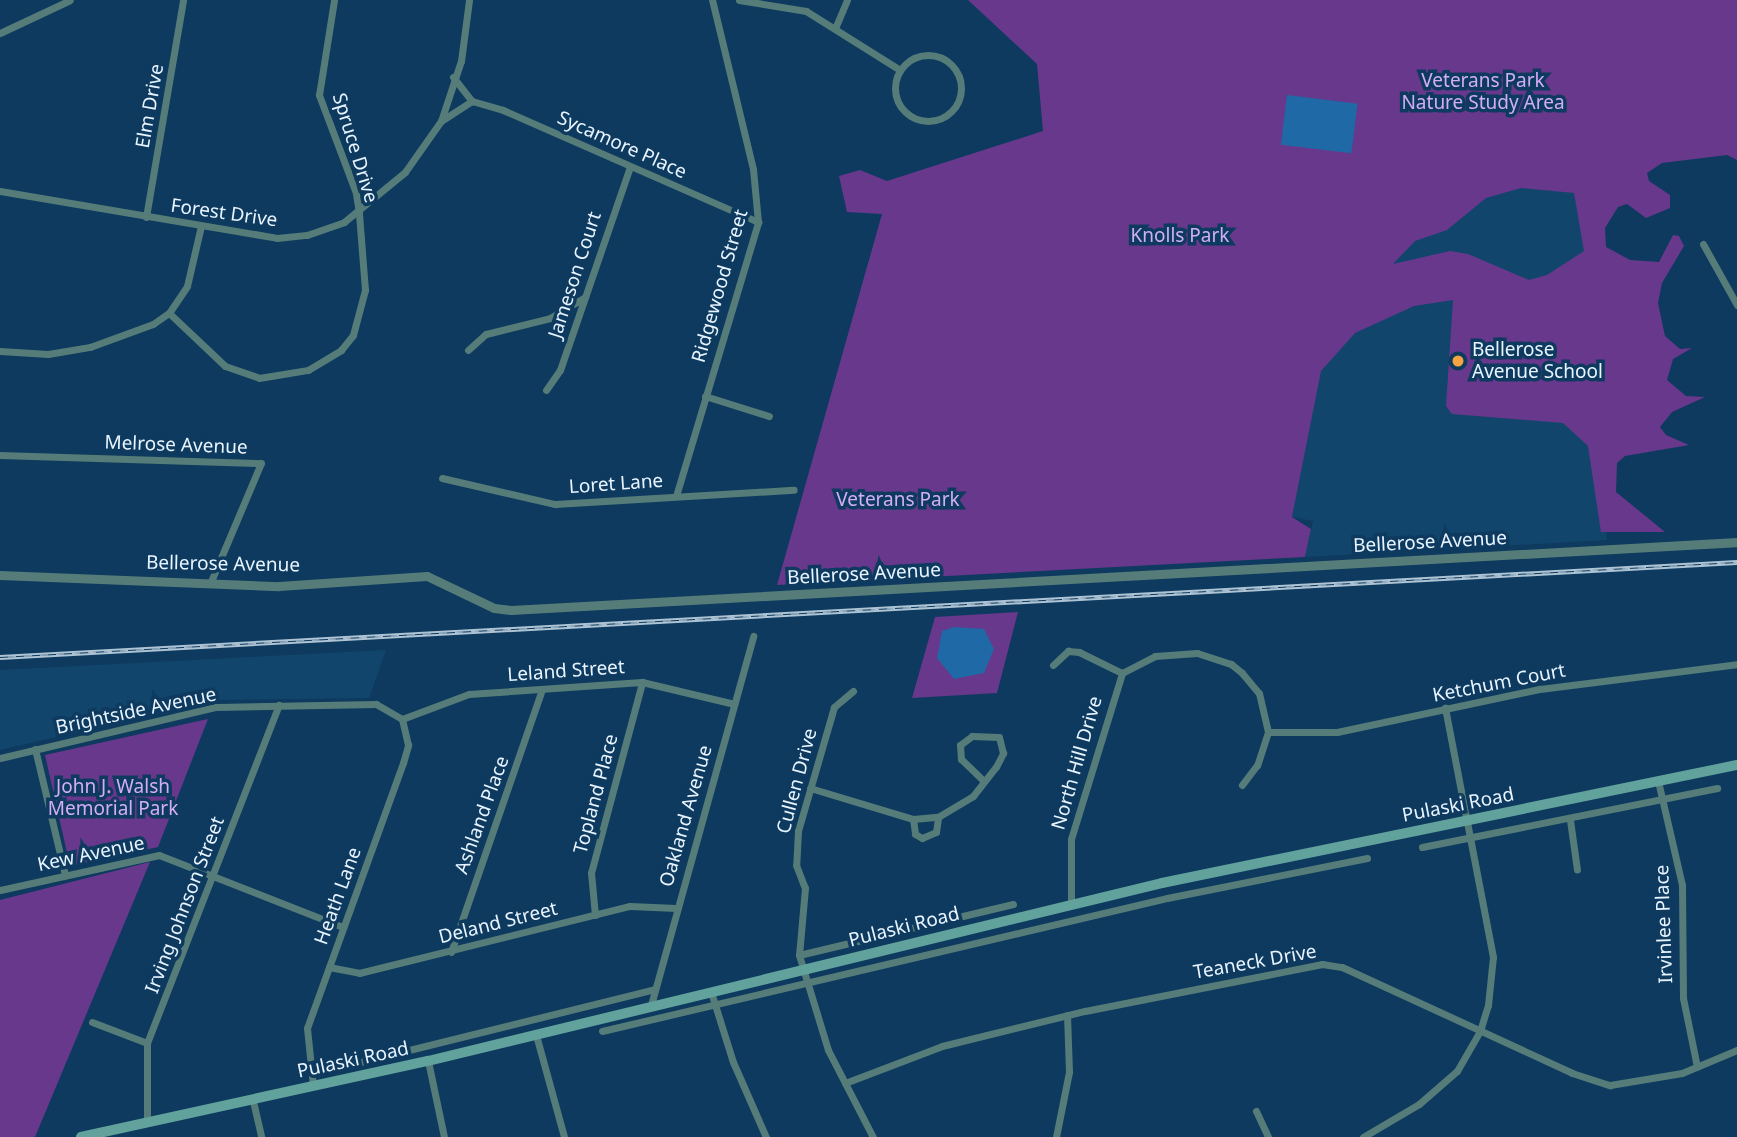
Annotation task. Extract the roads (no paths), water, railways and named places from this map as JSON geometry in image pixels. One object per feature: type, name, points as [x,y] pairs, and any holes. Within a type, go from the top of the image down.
[{"type":"main road","name":"Pulaski Road","points":[[82,1137],[120,1132],[147,1121],[253,1101],[428,1061],[650,1005],[1163,883],[1737,765]]},
{"type":"street","points":[[0,33],[69,0]]},
{"type":"street","name":"Elm Drive","points":[[146,217],[183,0]]},
{"type":"street","name":"Spruce Drive","points":[[169,313],[214,358],[240,372],[274,379],[325,363],[353,335],[361,316],[365,290],[359,213],[356,193],[319,95],[334,0]]},
{"type":"street","name":"Forest Drive","points":[[0,191],[277,238],[329,228],[359,213],[405,172],[441,121],[453,77],[461,61],[469,0]]},
{"type":"street","name":"Ridgewood Street","points":[[676,496],[758,222],[753,169],[712,0]]},
{"type":"street","points":[[739,0],[792,6],[836,26],[900,70]]},
{"type":"street","points":[[836,26],[847,0]]},
{"type":"street","points":[[919,57],[941,58],[951,65],[961,85],[956,107],[929,121],[909,116],[897,100],[900,70],[919,57]]},
{"type":"street","points":[[441,121],[472,102],[453,77]]},
{"type":"street","name":"Sycamore Place","points":[[472,102],[503,110],[758,222]]},
{"type":"street","name":"Jameson Court","points":[[546,390],[560,370],[630,167]]},
{"type":"street","points":[[0,351],[48,354],[90,347],[153,324],[169,313],[194,266],[201,226]]},
{"type":"street","points":[[1703,244],[1737,305]]},
{"type":"street","points":[[468,350],[486,334],[550,318],[585,296]]},
{"type":"street","points":[[705,396],[769,416]]},
{"type":"street","name":"Melrose Avenue","points":[[0,454],[261,463],[210,584]]},
{"type":"street","name":"Loret Lane","points":[[442,478],[538,503],[794,490]]},
{"type":"street","name":"Bellerose Avenue","points":[[0,575],[279,586],[427,576],[494,608],[511,610],[1737,542]]},
{"type":"street","name":"Oakland Avenue","points":[[650,1005],[753,636]]},
{"type":"street","points":[[1053,665],[1068,652],[1079,652],[1122,673],[1155,656],[1197,653],[1217,658],[1252,684],[1264,705],[1268,732],[1256,765],[1242,785]]},
{"type":"street","name":"Ketchum Court","points":[[1268,732],[1337,732],[1540,689],[1737,664]]},
{"type":"street","name":"North Hill Drive","points":[[1071,905],[1072,839],[1122,673]]},
{"type":"street","name":"Leland Street","points":[[402,719],[469,694],[642,682],[734,704]]},
{"type":"street","name":"Topland Place","points":[[595,915],[591,873],[642,682]]},
{"type":"street","name":"Ashland Place","points":[[451,952],[542,689]]},
{"type":"street","name":"Cullen Drive","points":[[853,691],[834,707],[794,849],[805,888],[799,956],[828,1050],[873,1137]]},
{"type":"street","name":"Brightside Avenue","points":[[0,758],[216,707],[376,704],[402,719]]},
{"type":"street","name":"Irving Johnson Street","points":[[147,1121],[147,1043],[279,705]]},
{"type":"street","points":[[1363,1137],[1440,1089],[1457,1071],[1480,1031],[1493,957],[1445,708]]},
{"type":"street","name":"Heath Lane","points":[[313,1086],[307,1028],[403,762],[408,745],[402,719]]},
{"type":"street","points":[[810,788],[913,819],[938,817],[973,796],[984,781],[1003,754],[999,737],[972,736],[960,745],[961,759],[984,781]]},
{"type":"street","points":[[35,749],[65,875]]},
{"type":"street","name":"Irvinlee Place","points":[[1658,781],[1682,885],[1683,998],[1697,1067]]},
{"type":"street","points":[[1422,847],[1570,820],[1717,788]]},
{"type":"street","points":[[913,819],[915,834],[922,838],[936,832],[938,817]]},
{"type":"street","points":[[1570,820],[1577,870]]},
{"type":"street","points":[[1318,851],[1322,867]]},
{"type":"street","name":"Kew Avenue","points":[[0,890],[159,855],[343,927]]},
{"type":"street","points":[[601,1031],[1167,898],[1367,858]]},
{"type":"street","points":[[1163,883],[1167,898]]},
{"type":"street","points":[[799,956],[1013,904]]},
{"type":"street","name":"Deland Street","points":[[329,967],[359,974],[630,906],[676,908]]},
{"type":"street","name":"Teaneck Drive","points":[[845,1083],[942,1046],[1067,1015],[1322,964],[1342,967],[1480,1031],[1610,1085],[1658,1079],[1697,1067],[1737,1050]]},
{"type":"street","points":[[312,1074],[655,989]]},
{"type":"street","points":[[711,992],[733,1062],[766,1137]]},
{"type":"street","points":[[1056,1137],[1069,1072],[1067,1015]]},
{"type":"street","points":[[92,1022],[147,1043]]},
{"type":"street","points":[[536,1035],[564,1137]]},
{"type":"street","points":[[428,1061],[444,1137]]},
{"type":"street","points":[[253,1101],[261,1137]]},
{"type":"street","points":[[1256,1111],[1268,1137]]},
{"type":"railway","points":[[0,657],[1737,562]]},
{"type":"place","name":"Bellerose Avenue School","points":[[1458,361]]},
{"type":"park label","name":"Veterans Park Nature Study Area","points":[[1483,92]]},
{"type":"park label","name":"Knolls Park","points":[[1180,236]]},
{"type":"park label","name":"Veterans Park","points":[[898,500]]},
{"type":"park label","name":"John J. Walsh Memorial Park","points":[[113,798]]}]
